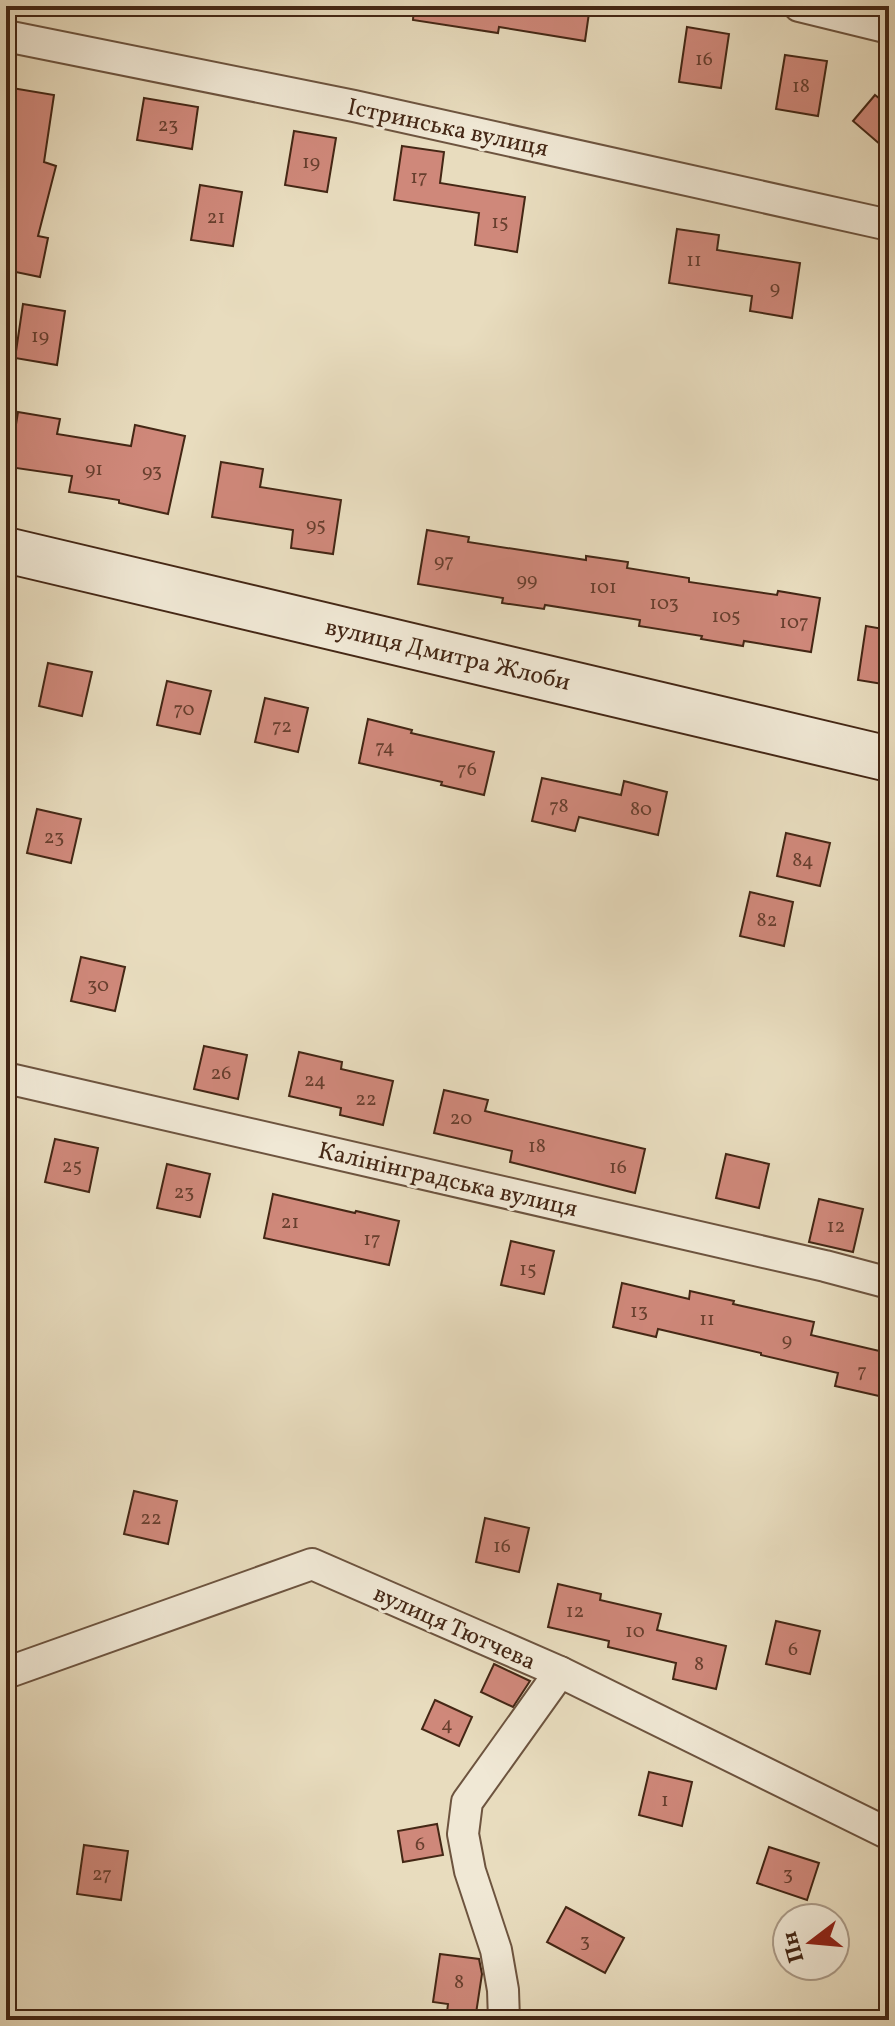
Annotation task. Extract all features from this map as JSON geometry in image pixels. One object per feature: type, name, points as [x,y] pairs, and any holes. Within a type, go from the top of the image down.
[{"type":"main road","name":"вулиця Дмитра Жлоби","points":[[6,550],[889,759]]},
{"type":"street","points":[[799,6],[889,28]]},
{"type":"street","name":"Істринська вулиця","points":[[6,36],[354,106],[889,225]]},
{"type":"street","name":"Калінінградська вулиця","points":[[6,1078],[889,1283]]},
{"type":"street","name":"вулиця Тютчева","points":[[6,1673],[312,1564],[560,1672],[889,1834]]},
{"type":"street","points":[[504,2020],[503,1990],[496,1950],[470,1871],[463,1834],[467,1802],[560,1672]]},
{"type":"building","points":[[414,6],[590,6],[585,41],[499,27],[498,33],[413,20]]},
{"type":"building","points":[[687,27],[729,34],[721,88],[679,82]]},
{"type":"building","points":[[785,55],[827,61],[818,116],[776,109]]},
{"type":"building","points":[[6,87],[54,95],[44,162],[56,166],[38,236],[48,238],[40,277],[6,270]]},
{"type":"building","points":[[875,95],[889,106],[889,152],[853,121]]},
{"type":"building","points":[[144,98],[198,107],[192,149],[137,140]]},
{"type":"building","points":[[294,131],[336,138],[327,192],[285,185]]},
{"type":"building","points":[[402,146],[444,152],[440,183],[525,197],[517,252],[475,245],[479,213],[394,200]]},
{"type":"building","points":[[200,185],[242,192],[233,246],[191,240]]},
{"type":"building","points":[[677,229],[719,235],[717,250],[800,263],[792,318],[750,311],[752,296],[669,283]]},
{"type":"building","points":[[23,304],[65,311],[57,365],[15,358]]},
{"type":"building","points":[[18,412],[60,419],[57,434],[131,446],[135,425],[185,436],[168,514],[119,503],[119,500],[69,492],[72,476],[9,467]]},
{"type":"building","points":[[221,462],[263,469],[260,487],[341,500],[333,554],[291,548],[293,530],[212,517]]},
{"type":"building","points":[[427,530],[469,537],[468,542],[586,560],[586,556],[628,562],[627,568],[689,578],[689,582],[820,598],[811,652],[744,641],[743,646],[701,639],[702,636],[639,626],[640,620],[545,605],[544,609],[502,603],[503,598],[418,584]]},
{"type":"building","points":[[866,626],[889,630],[889,685],[858,680]]},
{"type":"building","points":[[48,663],[92,672],[82,716],[39,706]]},
{"type":"building","points":[[167,681],[211,691],[200,734],[157,725]]},
{"type":"building","points":[[265,698],[308,708],[298,752],[255,742]]},
{"type":"building","points":[[368,719],[412,730],[411,733],[494,752],[484,795],[359,763]]},
{"type":"building","points":[[542,778],[621,795],[624,781],[667,792],[658,835],[579,817],[575,831],[532,821]]},
{"type":"building","points":[[37,809],[81,819],[71,863],[27,853]]},
{"type":"building","points":[[786,833],[830,843],[820,886],[777,876]]},
{"type":"building","points":[[750,892],[793,902],[784,946],[740,936]]},
{"type":"building","points":[[81,957],[125,967],[115,1011],[71,1001]]},
{"type":"building","points":[[204,1046],[247,1055],[238,1099],[194,1089]]},
{"type":"building","points":[[299,1052],[342,1062],[341,1069],[393,1081],[383,1125],[340,1115],[341,1108],[289,1096]]},
{"type":"building","points":[[444,1090],[488,1100],[485,1111],[645,1149],[635,1193],[510,1162],[512,1151],[434,1133]]},
{"type":"building","points":[[55,1139],[98,1148],[89,1192],[45,1182]]},
{"type":"building","points":[[726,1154],[769,1164],[759,1208],[716,1198]]},
{"type":"building","points":[[167,1164],[210,1174],[200,1217],[157,1208]]},
{"type":"building","points":[[273,1194],[399,1221],[389,1265],[264,1238]]},
{"type":"building","points":[[819,1199],[863,1209],[853,1252],[809,1242]]},
{"type":"building","points":[[511,1241],[554,1251],[544,1294],[501,1285]]},
{"type":"building","points":[[622,1283],[689,1299],[690,1291],[814,1322],[811,1335],[888,1353],[879,1396],[835,1386],[838,1373],[761,1353],[658,1329],[656,1337],[613,1327]]},
{"type":"building","points":[[134,1491],[177,1501],[168,1544],[124,1534]]},
{"type":"building","points":[[485,1518],[529,1528],[519,1572],[476,1562]]},
{"type":"building","points":[[558,1584],[601,1594],[600,1600],[661,1614],[657,1630],[726,1646],[716,1689],[673,1679],[676,1663],[608,1647],[609,1641],[548,1627]]},
{"type":"building","points":[[776,1621],[820,1631],[810,1674],[766,1664]]},
{"type":"building","points":[[494,1664],[530,1681],[513,1707],[481,1692]]},
{"type":"building","points":[[435,1700],[472,1717],[459,1746],[422,1729]]},
{"type":"building","points":[[649,1772],[692,1782],[682,1826],[639,1815]]},
{"type":"building","points":[[437,1824],[443,1855],[403,1862],[398,1831]]},
{"type":"building","points":[[84,1845],[128,1851],[121,1900],[77,1894]]},
{"type":"building","points":[[769,1847],[819,1863],[807,1900],[757,1883]]},
{"type":"building","points":[[566,1907],[624,1938],[605,1973],[547,1942]]},
{"type":"building","points":[[440,1954],[479,1959],[482,1974],[475,2020],[446,2020],[448,2004],[433,2002]]}]
